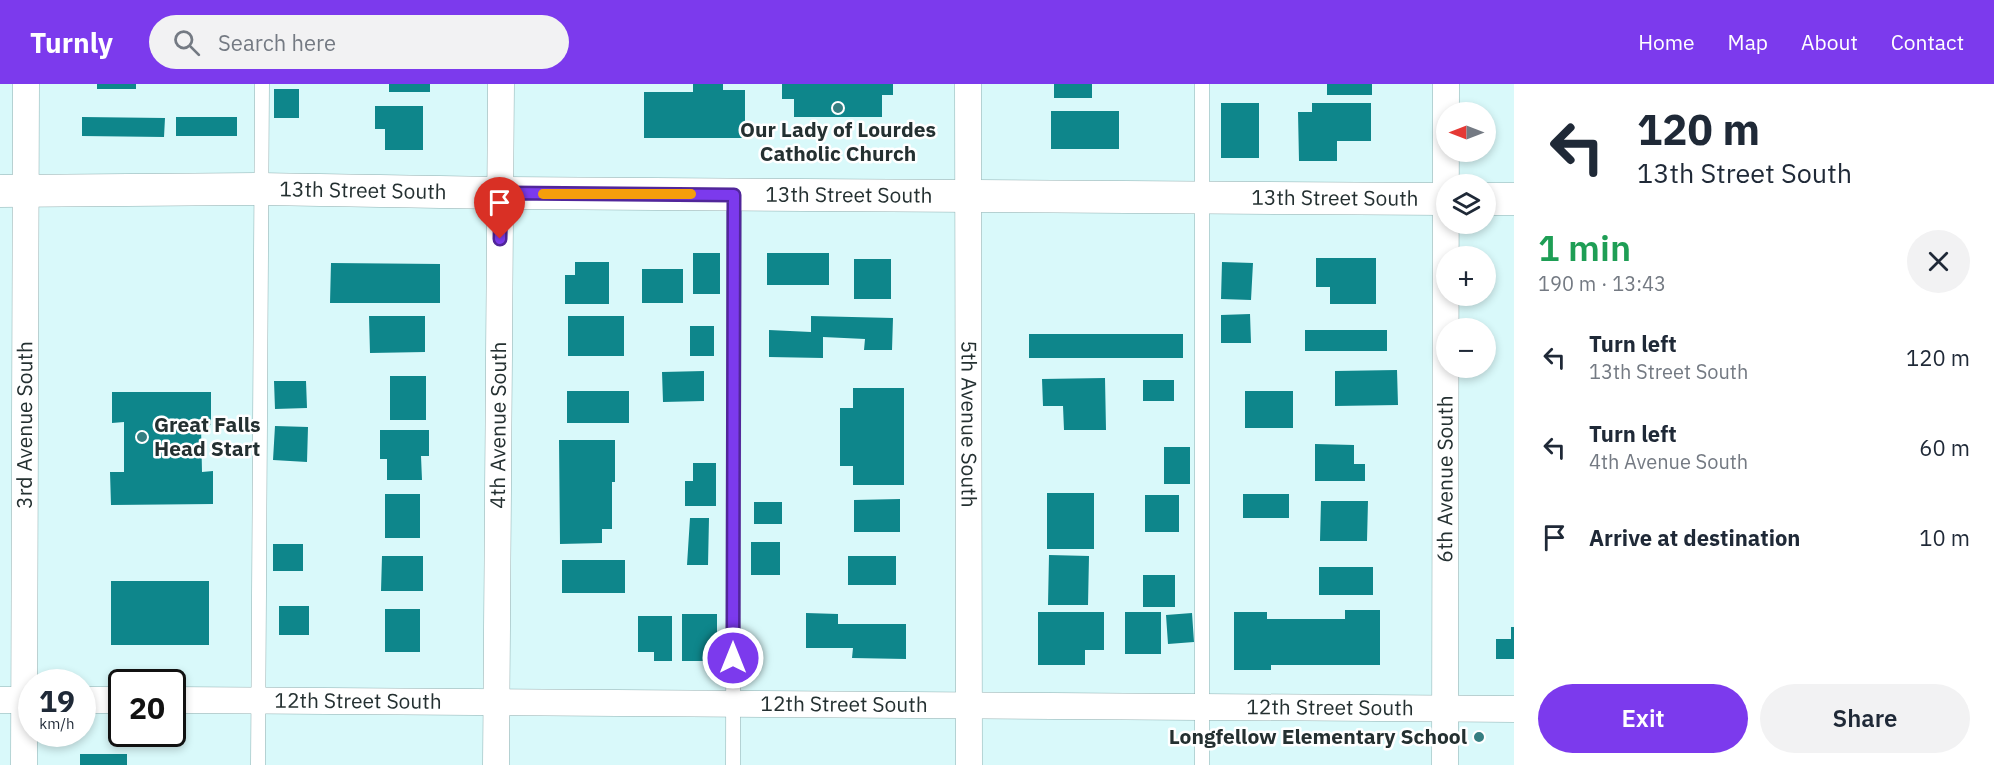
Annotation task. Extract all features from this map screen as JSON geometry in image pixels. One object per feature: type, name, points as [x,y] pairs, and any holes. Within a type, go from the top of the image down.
[{"type":"street","name":"3rd Avenue South","points":[[19,669],[13,191],[26,84]]},
{"type":"street","name":"4th Avenue South","points":[[496,765],[501,84]]},
{"type":"street","name":"5th Avenue South","points":[[968,84],[969,765]]},
{"type":"street","name":"6th Avenue South","points":[[1445,174],[1446,84]]},
{"type":"street","name":"13th Street South","points":[[13,191],[260,189],[734,195],[1436,199]]},
{"type":"street","points":[[1496,199],[1514,199]]},
{"type":"street","name":"6th Avenue South","points":[[1444,765],[1445,234]]},
{"type":"street","name":"12th Street South","points":[[186,700],[1514,709]]},
{"type":"street","name":"3rd Avenue South","points":[[23,747],[24,765]]},
{"type":"lane","points":[[258,765],[262,84]]},
{"type":"lane","points":[[1202,84],[1202,765]]},
{"type":"lane","points":[[733,765],[734,195]]},
{"type":"building","points":[[97,84],[136,84],[136,89],[97,89]]},
{"type":"building","points":[[389,84],[430,84],[430,92],[389,92]]},
{"type":"building","points":[[693,84],[723,84],[723,90],[745,90],[745,138],[644,138],[644,92],[693,92]]},
{"type":"building","name":"Our Lady of Lourdes Catholic Church","points":[[782,84],[893,84],[893,95],[882,95],[882,117],[794,117],[794,99],[782,99]]},
{"type":"building","points":[[1054,84],[1092,84],[1092,98],[1054,98]]},
{"type":"building","points":[[1327,84],[1372,84],[1372,95],[1327,95]]},
{"type":"building","points":[[274,89],[299,89],[299,118],[274,118]]},
{"type":"building","points":[[1221,103],[1259,103],[1259,158],[1221,158]]},
{"type":"building","points":[[1312,103],[1371,103],[1371,141],[1337,141],[1337,161],[1299,161],[1298,112],[1312,112]]},
{"type":"building","points":[[375,106],[423,106],[423,150],[385,150],[385,129],[375,129]]},
{"type":"building","points":[[1051,111],[1119,111],[1119,149],[1051,149]]},
{"type":"building","points":[[82,117],[165,118],[164,137],[82,136]]},
{"type":"building","points":[[176,117],[237,117],[237,136],[176,136]]},
{"type":"building","points":[[693,253],[720,253],[720,294],[693,294]]},
{"type":"building","points":[[767,253],[829,253],[829,285],[767,285]]},
{"type":"building","points":[[1316,258],[1376,258],[1376,304],[1330,304],[1330,287],[1316,287]]},
{"type":"building","points":[[854,259],[891,259],[891,299],[854,299]]},
{"type":"building","points":[[575,262],[609,262],[609,304],[565,304],[565,275],[575,275]]},
{"type":"building","points":[[1222,262],[1253,263],[1251,300],[1221,299]]},
{"type":"building","points":[[331,263],[440,264],[440,303],[330,303]]},
{"type":"building","points":[[642,269],[683,269],[683,303],[642,303]]},
{"type":"building","points":[[1250,314],[1251,343],[1221,343],[1221,315]]},
{"type":"building","points":[[369,316],[425,316],[425,352],[370,353]]},
{"type":"building","points":[[568,316],[624,316],[624,356],[568,356]]},
{"type":"building","points":[[811,316],[893,318],[892,350],[864,350],[865,339],[823,337],[823,358],[769,357],[769,330],[811,332]]},
{"type":"building","points":[[690,326],[714,326],[714,356],[690,356]]},
{"type":"building","points":[[1305,330],[1387,330],[1387,351],[1305,351]]},
{"type":"building","points":[[1029,334],[1183,334],[1183,358],[1029,358]]},
{"type":"building","points":[[1397,370],[1398,405],[1335,406],[1335,371]]},
{"type":"building","points":[[704,371],[704,401],[663,402],[662,372]]},
{"type":"building","points":[[390,376],[426,376],[426,420],[390,420]]},
{"type":"building","points":[[1105,378],[1106,430],[1064,430],[1063,406],[1043,406],[1042,379]]},
{"type":"building","points":[[1143,380],[1174,380],[1174,401],[1143,401]]},
{"type":"building","points":[[274,381],[306,381],[307,408],[275,409]]},
{"type":"building","points":[[853,388],[904,388],[904,485],[853,485],[853,466],[840,466],[840,408],[853,408]]},
{"type":"building","points":[[567,391],[629,391],[629,423],[567,423]]},
{"type":"building","points":[[1245,391],[1293,391],[1293,428],[1245,428]]},
{"type":"building","points":[[112,392],[211,392],[211,425],[201,426],[202,472],[213,471],[213,504],[111,505],[110,472],[124,472],[124,422],[112,423]]},
{"type":"building","points":[[275,426],[308,427],[307,462],[273,460]]},
{"type":"building","points":[[380,430],[429,430],[429,456],[421,456],[422,480],[387,480],[387,459],[380,459]]},
{"type":"building","points":[[559,440],[615,440],[612,529],[602,529],[602,543],[560,544]]},
{"type":"building","points":[[1315,444],[1354,445],[1354,464],[1365,464],[1365,481],[1315,481]]},
{"type":"building","points":[[1164,447],[1190,447],[1190,484],[1164,484]]},
{"type":"building","points":[[693,463],[716,463],[716,506],[685,506],[685,481],[693,481]]},
{"type":"building","points":[[1047,493],[1094,493],[1094,549],[1047,549]]},
{"type":"building","points":[[385,494],[420,494],[420,538],[385,538]]},
{"type":"building","points":[[1243,494],[1289,494],[1289,518],[1243,518]]},
{"type":"building","points":[[1145,495],[1179,495],[1179,532],[1145,532]]},
{"type":"building","points":[[900,499],[900,532],[854,532],[854,500]]},
{"type":"building","points":[[1321,501],[1368,501],[1367,541],[1320,541]]},
{"type":"building","points":[[754,502],[782,502],[782,524],[754,524]]},
{"type":"building","points":[[690,518],[709,518],[708,565],[687,565]]},
{"type":"building","points":[[751,542],[780,542],[780,575],[751,575]]},
{"type":"building","points":[[273,544],[303,544],[303,571],[273,571]]},
{"type":"building","points":[[1049,555],[1089,556],[1088,605],[1048,605]]},
{"type":"building","points":[[382,556],[423,556],[423,591],[381,591]]},
{"type":"building","points":[[848,556],[896,556],[896,585],[848,585]]},
{"type":"building","points":[[562,560],[625,560],[625,593],[562,593]]},
{"type":"building","points":[[1319,567],[1373,567],[1373,595],[1319,595]]},
{"type":"building","points":[[1143,575],[1175,575],[1175,607],[1143,607]]},
{"type":"building","points":[[111,581],[209,581],[209,645],[111,645]]},
{"type":"building","points":[[279,606],[309,606],[309,635],[279,635]]},
{"type":"building","points":[[385,609],[420,609],[420,652],[385,652]]},
{"type":"building","points":[[1345,610],[1380,610],[1380,665],[1271,665],[1271,670],[1234,670],[1234,612],[1267,612],[1267,619],[1345,619]]},
{"type":"building","points":[[1038,612],[1104,612],[1104,650],[1085,650],[1085,665],[1038,665]]},
{"type":"building","points":[[1125,612],[1161,612],[1161,654],[1125,654]]},
{"type":"building","points":[[806,613],[838,614],[838,624],[906,624],[906,659],[852,658],[853,648],[806,648]]},
{"type":"building","points":[[1192,613],[1194,642],[1168,644],[1166,615]]},
{"type":"building","points":[[682,614],[717,614],[717,661],[682,661]]},
{"type":"building","points":[[638,616],[672,616],[672,661],[654,661],[654,652],[638,652]]},
{"type":"building","points":[[1511,627],[1514,627],[1514,659],[1496,659],[1496,639],[1511,639]]},
{"type":"building","points":[[80,754],[127,754],[127,765],[80,765]]},
{"type":"slow traffic","points":[[543,194],[691,194]]},
{"type":"place","name":"Our Lady of Lourdes Catholic Church","points":[[838,108]]},
{"type":"place","name":"Great Falls Head Start","points":[[142,437]]},
{"type":"place","name":"Longfellow Elementary School","points":[[1479,737]]},
{"type":"route","points":[[500,239],[501,193],[734,195],[733,658]]}]
